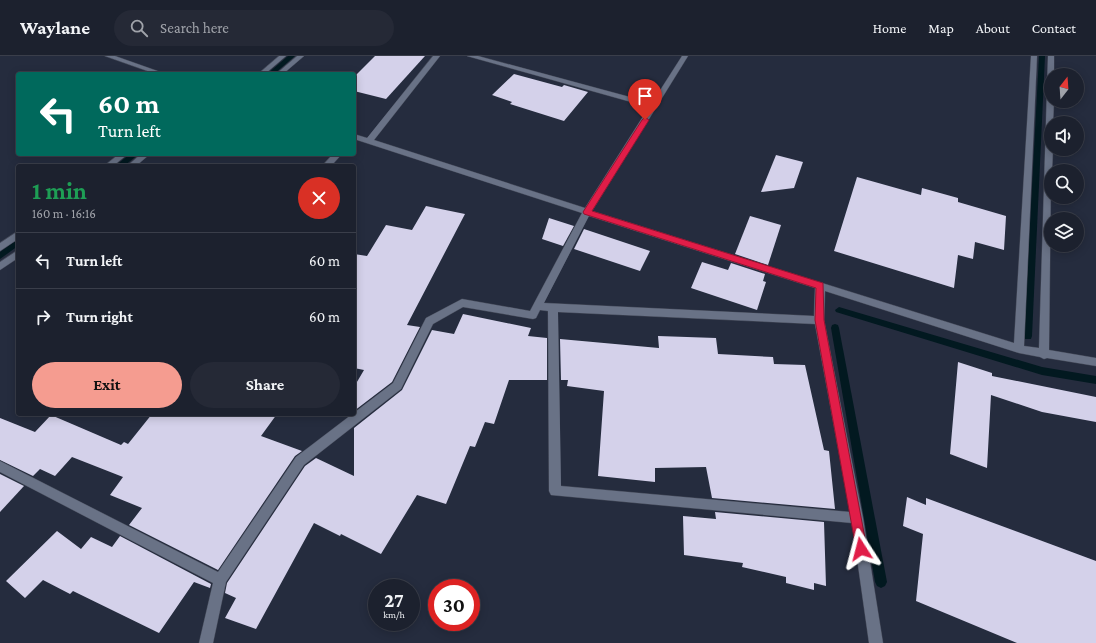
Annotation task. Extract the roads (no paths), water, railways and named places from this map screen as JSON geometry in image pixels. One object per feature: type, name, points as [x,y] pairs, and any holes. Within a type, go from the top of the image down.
[{"type":"street","points":[[108,56],[157,72]]},
{"type":"street","points":[[264,72],[284,56]]},
{"type":"street","points":[[281,72],[301,56]]},
{"type":"street","points":[[369,141],[437,56]]},
{"type":"street","points":[[470,56],[654,106]]},
{"type":"street","points":[[206,643],[220,580],[300,461],[397,386],[429,321],[462,303],[533,315],[587,212],[685,56]]},
{"type":"street","points":[[1019,349],[1034,56]]},
{"type":"street","points":[[1044,354],[1051,56]]},
{"type":"street","points":[[356,138],[1019,349],[1096,362]]},
{"type":"street","points":[[111,164],[121,156]]},
{"type":"street","points":[[134,164],[144,156]]},
{"type":"street","points":[[328,164],[336,156]]},
{"type":"street","points":[[0,248],[16,236]]},
{"type":"street","points":[[0,267],[16,255]]},
{"type":"street","points":[[820,286],[819,320],[856,518],[876,643]]},
{"type":"street","points":[[538,306],[553,308],[819,320]]},
{"type":"street","points":[[553,308],[556,491],[856,518]]},
{"type":"street","points":[[0,466],[220,580]]},
{"type":"waterway","points":[[272,72],[292,56]]},
{"type":"waterway","points":[[1028,336],[1042,56]]},
{"type":"waterway","points":[[122,164],[132,156]]},
{"type":"waterway","points":[[0,256],[16,244]]},
{"type":"waterway","points":[[839,310],[1042,371],[1096,380]]},
{"type":"waterway","points":[[835,328],[881,582]]}]
